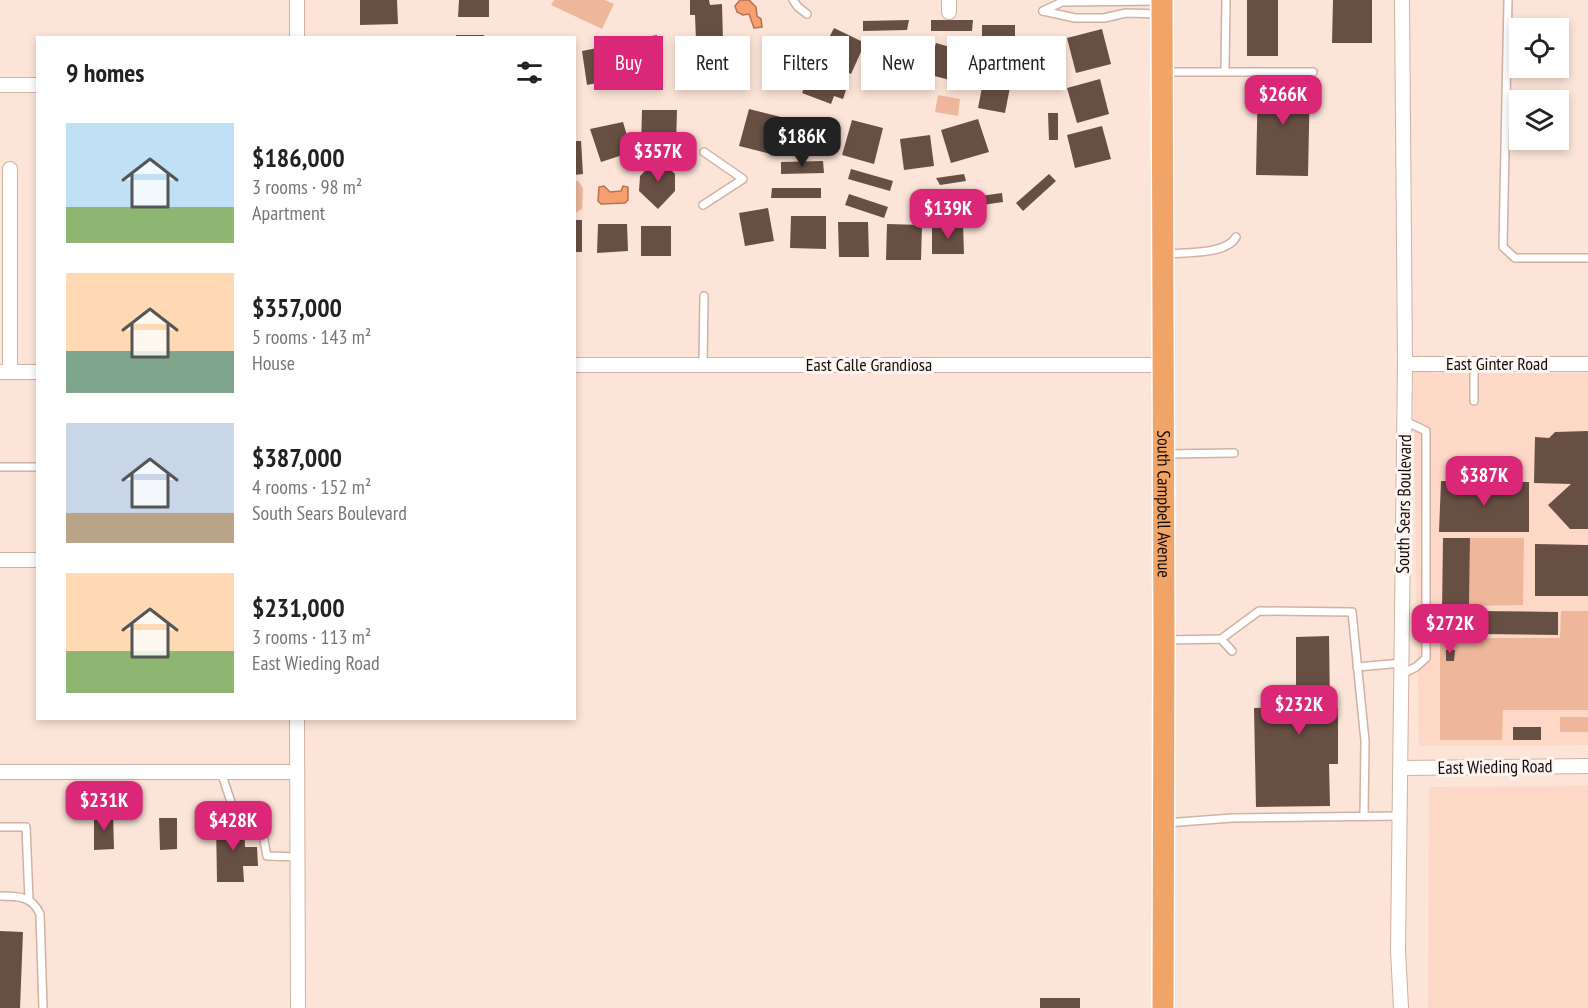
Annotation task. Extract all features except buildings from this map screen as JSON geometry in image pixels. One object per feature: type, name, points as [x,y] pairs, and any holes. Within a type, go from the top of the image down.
[{"type":"main road","name":"South Campbell Avenue","points":[[1162,5],[1163,1008]]},
{"type":"street","points":[[297,0],[297,36]]},
{"type":"street","name":"South Sears Boulevard","points":[[1401,1008],[1398,950],[1405,421],[1402,0]]},
{"type":"street","points":[[0,85],[36,85]]},
{"type":"street","points":[[10,169],[5,372],[36,372]]},
{"type":"street","name":"East Calle Grandiosa","points":[[576,364],[1164,365]]},
{"type":"street","name":"East Ginter Road","points":[[1405,364],[1588,364]]},
{"type":"street","points":[[0,560],[36,560]]},
{"type":"street","points":[[297,720],[298,1008]]},
{"type":"street","name":"East Wieding Road","points":[[1401,768],[1588,766]]},
{"type":"street","points":[[0,772],[297,772]]},
{"type":"lane","points":[[794,0],[798,7],[807,14]]},
{"type":"lane","points":[[1226,0],[1226,70]]},
{"type":"lane","points":[[1508,0],[1503,247],[1515,258],[1588,258]]},
{"type":"lane","points":[[1062,2],[1162,5],[1104,18],[1075,18],[1044,11],[1062,2]]},
{"type":"lane","points":[[1162,72],[1313,72]]},
{"type":"lane","points":[[703,205],[743,179],[704,152]]},
{"type":"lane","points":[[1164,254],[1221,249],[1232,243],[1236,237]]},
{"type":"lane","points":[[703,365],[704,296]]},
{"type":"lane","points":[[1474,364],[1474,401]]},
{"type":"lane","points":[[1356,667],[1402,669],[1416,667],[1426,658],[1426,432],[1405,421]]},
{"type":"lane","points":[[1164,454],[1234,453]]},
{"type":"lane","points":[[0,467],[36,467]]},
{"type":"lane","points":[[1164,640],[1221,639],[1259,611],[1352,612],[1365,741],[1365,816]]},
{"type":"lane","points":[[1221,639],[1232,651]]},
{"type":"lane","points":[[221,772],[231,805],[259,815],[267,856],[297,857]]},
{"type":"lane","points":[[1163,823],[1232,818],[1401,816]]},
{"type":"lane","points":[[0,827],[26,827],[29,900]]},
{"type":"lane","points":[[0,896],[19,896],[29,900],[37,907],[40,914],[43,1008]]},
{"type":"shaded area","points":[[554,0],[605,0],[614,4],[602,29],[551,5]]},
{"type":"shaded area","points":[[740,0],[749,0],[756,7],[762,27],[754,28],[749,14],[743,15],[737,12],[735,6]]},
{"type":"shaded area","points":[[938,95],[960,99],[958,116],[935,112]]},
{"type":"shaded area","points":[[576,181],[583,188],[582,209],[576,212]]},
{"type":"shaded area","points":[[604,186],[610,192],[621,191],[623,186],[628,187],[628,200],[625,203],[601,204],[598,201],[599,187]]},
{"type":"shaded area","points":[[1413,372],[1588,373],[1588,745],[1419,746]]},
{"type":"shaded area","points":[[1470,538],[1524,538],[1523,605],[1469,606]]},
{"type":"shaded area","points":[[1561,611],[1588,611],[1588,710],[1503,710],[1502,740],[1440,740],[1440,618],[1475,618],[1476,638],[1560,638]]},
{"type":"shaded area","points":[[1560,717],[1588,717],[1588,732],[1560,732]]},
{"type":"shaded area","points":[[1588,786],[1588,1008],[1428,1008],[1429,787]]}]
